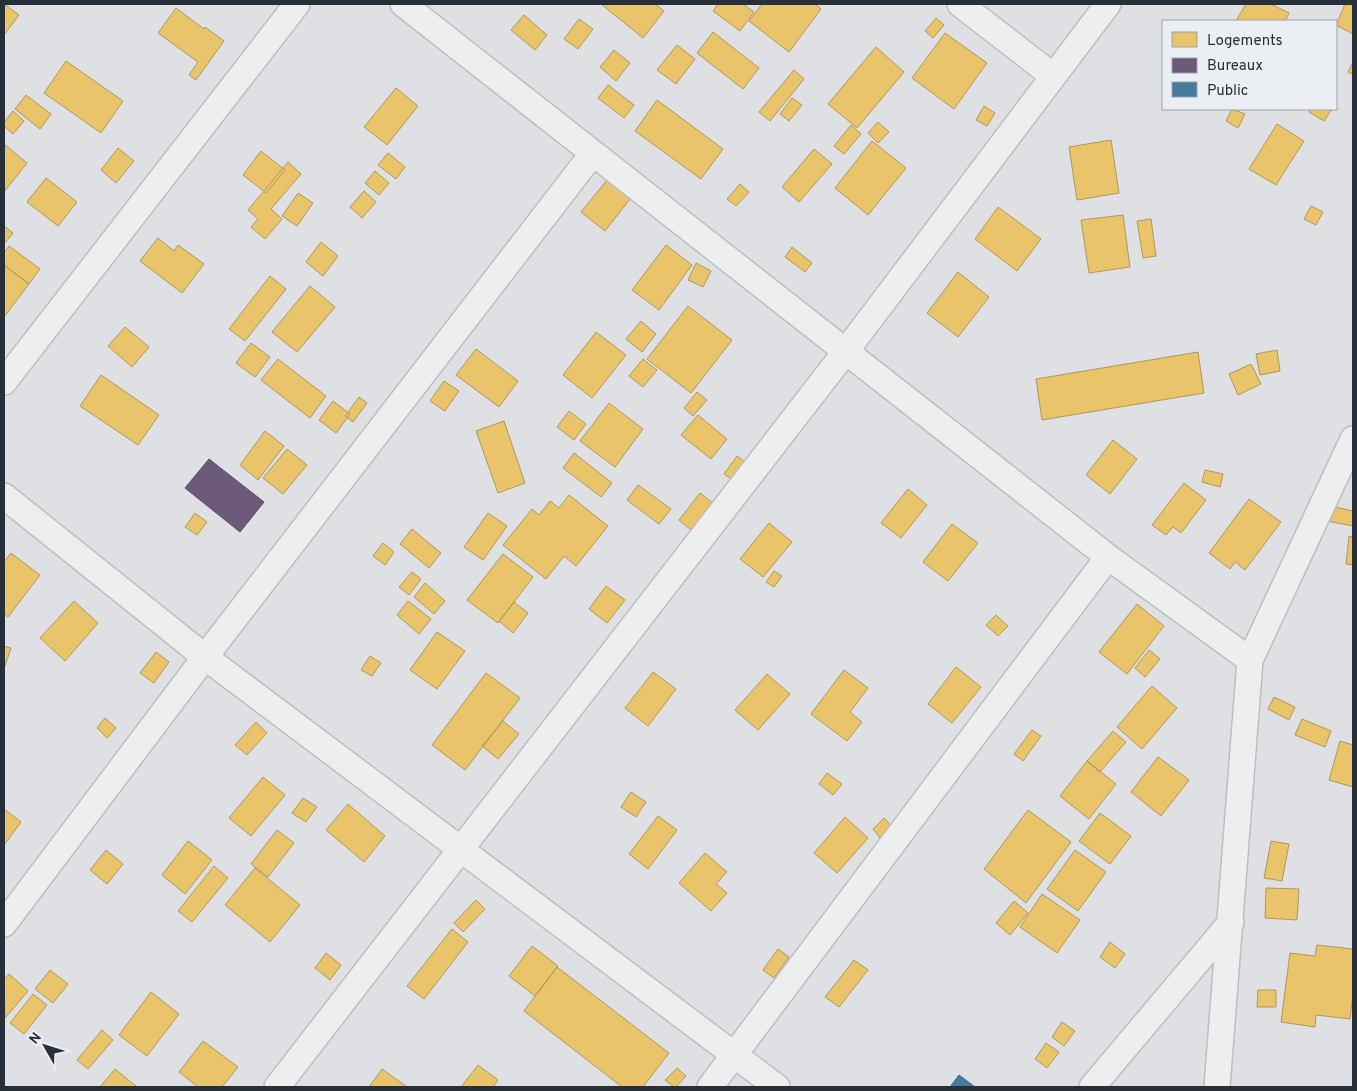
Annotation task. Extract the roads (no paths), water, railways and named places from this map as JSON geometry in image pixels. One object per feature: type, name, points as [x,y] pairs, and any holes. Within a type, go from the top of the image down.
[{"type":"street","points":[[4,382],[297,4]]},
{"type":"street","points":[[403,4],[1108,558],[1250,660]]},
{"type":"street","points":[[960,4],[1054,76]]},
{"type":"street","points":[[277,1087],[846,352],[1108,4]]},
{"type":"street","points":[[4,924],[205,657],[594,153]]},
{"type":"street","points":[[1217,1087],[1250,660],[1353,439]]},
{"type":"street","points":[[4,496],[205,657],[777,1087]]},
{"type":"street","points":[[710,1087],[1108,558]]},
{"type":"street","points":[[1092,1087],[1230,922]]}]
